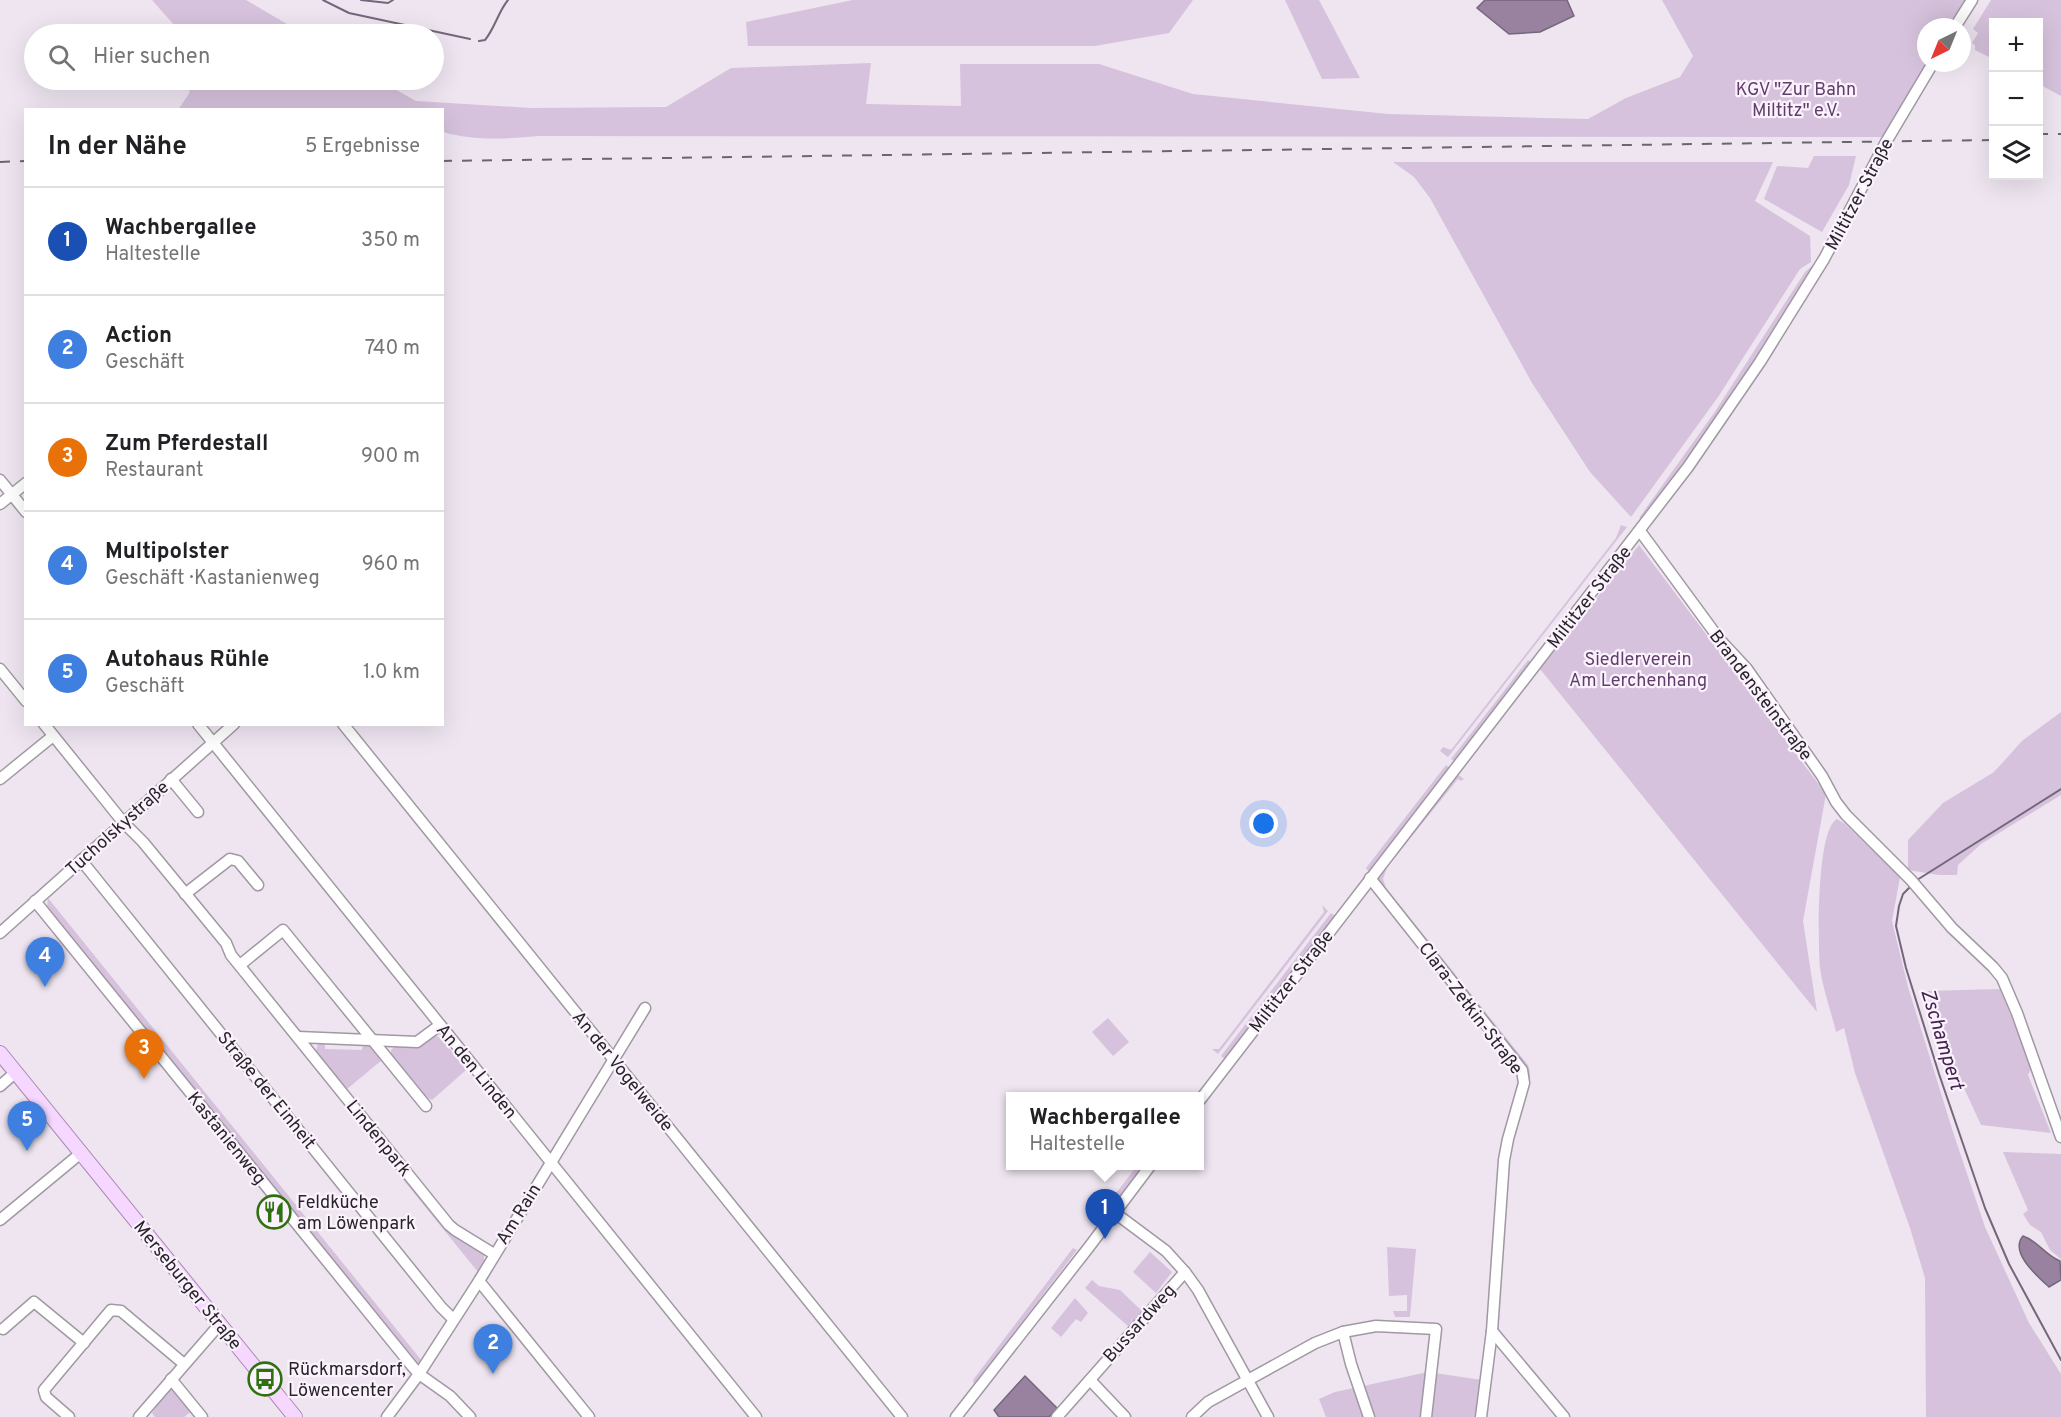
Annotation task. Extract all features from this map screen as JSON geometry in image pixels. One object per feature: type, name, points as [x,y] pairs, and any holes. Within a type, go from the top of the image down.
[{"type":"main road","name":"Merseburger Straße","points":[[0,1053],[295,1417]]},
{"type":"street","points":[[1961,18],[1972,0]]},
{"type":"street","name":"Miltitzer Straße","points":[[1204,1095],[1640,531],[1737,396],[1824,259],[1886,142],[1929,72]]},
{"type":"street","points":[[0,480],[24,510]]},
{"type":"street","points":[[0,504],[24,485]]},
{"type":"street","name":"Brandensteinstraße","points":[[1640,531],[1720,640],[1747,669],[1822,776],[1836,802],[1914,883],[1952,928],[2002,978],[2017,1013],[2061,1137]]},
{"type":"street","points":[[0,669],[24,699]]},
{"type":"street","name":"Lindenpark","points":[[46,726],[123,822],[143,842],[226,943],[240,965],[454,1230],[494,1254]]},
{"type":"street","name":"An den Linden","points":[[200,726],[756,1417]]},
{"type":"street","name":"Tucholskystraße","points":[[0,933],[232,726]]},
{"type":"street","name":"An der Vogelweide","points":[[345,726],[902,1417]]},
{"type":"street","points":[[0,779],[53,736]]},
{"type":"street","points":[[171,779],[198,812]]},
{"type":"street","points":[[185,894],[230,859],[238,861],[258,885]]},
{"type":"street","name":"Straße der Einheit","points":[[81,860],[453,1319]]},
{"type":"street","name":"Clara-Zetkin-Straße","points":[[1370,878],[1524,1075],[1524,1083],[1504,1160],[1492,1331]]},
{"type":"street","name":"Kastanienweg","points":[[35,901],[419,1374],[450,1396],[470,1417]]},
{"type":"street","points":[[240,965],[282,930],[426,1107]]},
{"type":"street","name":"Am Rain","points":[[387,1417],[419,1374],[479,1281],[645,1008]]},
{"type":"street","points":[[298,1037],[417,1042],[440,1025]]},
{"type":"street","points":[[0,1086],[16,1072]]},
{"type":"street","points":[[0,1220],[81,1153]]},
{"type":"street","points":[[956,1417],[1147,1170]]},
{"type":"street","name":"Bussardweg","points":[[1057,1417],[1185,1272],[1166,1251],[1115,1213]]},
{"type":"street","points":[[1185,1272],[1198,1290],[1268,1417]]},
{"type":"street","points":[[479,1281],[589,1417]]},
{"type":"street","points":[[3,1329],[34,1302],[84,1343]]},
{"type":"street","points":[[69,1417],[46,1397],[44,1390],[111,1310],[121,1311],[184,1364]]},
{"type":"street","points":[[139,1417],[219,1324]]},
{"type":"street","points":[[1192,1417],[1208,1401],[1315,1343],[1343,1332],[1376,1326],[1436,1329],[1426,1417]]},
{"type":"street","points":[[1481,1417],[1492,1331]]},
{"type":"street","points":[[1492,1331],[1564,1417]]},
{"type":"street","points":[[1343,1332],[1369,1417]]},
{"type":"street","points":[[171,1379],[202,1417]]},
{"type":"street","points":[[1090,1380],[1124,1417]]},
{"type":"green space","points":[[152,0],[246,0],[287,24],[173,24]]},
{"type":"green space","points":[[853,0],[1193,0],[1169,33],[1095,46],[748,46],[746,22]]},
{"type":"green space","points":[[1285,0],[1319,0],[1360,78],[1322,79]]},
{"type":"green space","points":[[1662,0],[1969,0],[1958,18],[1917,18],[1917,72],[1924,72],[1883,137],[539,136],[490,138],[466,137],[444,132],[444,108],[179,108],[190,92],[188,90],[397,90],[416,101],[531,108],[666,107],[731,68],[871,63],[866,104],[961,106],[960,64],[1099,64],[1193,94],[1388,114],[1588,119],[1626,98],[1680,77],[1693,56]]},
{"type":"green space","points":[[1991,0],[2061,0],[2061,96],[2043,86],[2043,18],[1989,18],[1989,57],[1975,50],[1975,45],[1972,43],[1978,33],[1973,29]]},
{"type":"green space","name":"KGV \"Zur Bahn Miltitz\" e.V.","points":[[1814,156],[1856,156],[1849,185],[1822,232],[1764,199],[1777,166],[1808,168]]},
{"type":"green space","points":[[1393,162],[1773,162],[1755,201],[1810,236],[1811,262],[1800,269],[1718,397],[1631,517],[1590,472],[1532,383],[1430,198],[1414,177]]},
{"type":"green space","points":[[1815,265],[1774,330],[1711,425],[1643,518],[1639,518],[1714,413],[1805,272]]},
{"type":"green space","points":[[1621,525],[1627,527],[1448,757],[1440,751],[1443,747],[1451,750],[1616,538]]},
{"type":"green space","name":"Siedlerverein Am Lerchenhang","points":[[1639,545],[1826,794],[1803,921],[1817,1012],[1540,669]]},
{"type":"green space","points":[[1528,660],[1532,663],[1455,762],[1451,759]]},
{"type":"green space","points":[[2061,712],[2061,795],[1981,844],[1958,865],[1957,875],[1939,875],[1908,870],[1908,840],[1943,803],[1994,772],[2022,741]]},
{"type":"green space","points":[[1446,765],[1450,768],[1369,872],[1366,868]]},
{"type":"green space","points":[[1457,774],[1464,779],[1461,781],[1458,779],[1387,867],[1383,879],[1386,888],[1528,1065],[1529,1089],[1515,1128],[1509,1154],[1504,1234],[1501,1231],[1504,1180],[1510,1140],[1527,1083],[1525,1070],[1378,881],[1379,874],[1385,865]]},
{"type":"green space","points":[[1837,819],[1900,877],[1892,921],[1908,987],[1985,1227],[2029,1323],[2061,1374],[2061,1417],[1926,1417],[1925,1278],[1910,1228],[1855,1073],[1844,1028],[1836,1032],[1820,968],[1819,913],[1822,865],[1830,828]]},
{"type":"green space","points":[[48,898],[422,1361],[418,1363],[412,1360],[50,911],[47,905]]},
{"type":"green space","points":[[1322,905],[1328,911],[1218,1054],[1212,1049],[1219,1049],[1324,912]]},
{"type":"green space","points":[[1331,913],[1335,916],[1225,1059],[1221,1056]]},
{"type":"green space","points":[[2000,989],[2032,1067],[2028,1075],[2051,1133],[1981,1125],[1952,1062],[1927,991]]},
{"type":"green space","points":[[1108,1018],[1129,1042],[1113,1056],[1092,1032]]},
{"type":"green space","points":[[437,1036],[443,1040],[466,1070],[432,1100],[419,1094],[391,1056],[391,1050],[395,1046],[420,1047]]},
{"type":"green space","points":[[325,1042],[325,1049],[362,1050],[363,1044],[366,1044],[374,1049],[382,1060],[347,1089],[316,1051],[318,1043]]},
{"type":"green space","points":[[349,1105],[450,1229],[484,1253],[484,1262],[478,1272],[345,1108]]},
{"type":"green space","points":[[2003,1152],[2061,1154],[2061,1259],[2050,1250],[2041,1232],[2030,1225],[2023,1214],[2028,1210]]},
{"type":"green space","points":[[1134,1170],[1141,1170],[1097,1226],[1093,1223]]},
{"type":"green space","points":[[1387,1247],[1416,1249],[1410,1317],[1395,1317],[1393,1311],[1407,1311],[1407,1295],[1389,1296]]},
{"type":"green space","points":[[1073,1248],[1077,1250],[974,1385],[973,1380]]},
{"type":"green space","points":[[1150,1252],[1172,1272],[1156,1293],[1133,1272]]},
{"type":"green space","points":[[1092,1280],[1099,1286],[1120,1290],[1143,1312],[1129,1327],[1085,1288]]},
{"type":"green space","points":[[1075,1298],[1088,1313],[1081,1322],[1076,1319],[1061,1337],[1051,1328]]},
{"type":"green space","points":[[1428,1372],[1482,1380],[1475,1417],[1326,1417],[1319,1399],[1335,1392]]},
{"type":"green space","points":[[169,1387],[173,1387],[193,1410],[184,1417],[155,1417],[152,1413]]},
{"type":"shaded area","points":[[1485,0],[1567,0],[1574,16],[1540,32],[1509,34],[1477,8]]},
{"type":"shaded area","points":[[2023,1236],[2060,1261],[2061,1280],[2049,1287],[2032,1270],[2019,1249]]},
{"type":"shaded area","points":[[1025,1376],[1057,1408],[1049,1417],[999,1417],[994,1410]]},
{"type":"waterway","points":[[323,0],[349,13],[400,24]]},
{"type":"waterway","points":[[361,0],[388,3],[393,0]]},
{"type":"waterway","points":[[479,41],[485,40],[508,0]]},
{"type":"waterway","points":[[444,33],[470,39]]},
{"type":"waterway","name":"Zschampert","points":[[1917,880],[2061,789]]},
{"type":"waterway","name":"Zschampert","points":[[1910,887],[1903,894],[1896,926],[1906,968],[1939,1074],[1985,1208],[2009,1264],[2061,1360]]},
{"type":"railway","points":[[2043,134],[2061,134]]},
{"type":"railway","points":[[444,161],[1989,140]]},
{"type":"railway","points":[[0,162],[24,161]]},
{"type":"place","name":"Multipolster","points":[[45,987]]},
{"type":"place","name":"Zum Pferdestall","points":[[144,1079]]},
{"type":"place","name":"Autohaus Rühle","points":[[27,1151]]},
{"type":"place","name":"Feldküche am Löwenpark","points":[[274,1212]]},
{"type":"place","name":"Wachbergallee","points":[[1105,1239]]},
{"type":"place","name":"Action","points":[[493,1374]]},
{"type":"place","name":"Rückmarsdorf, Löwencenter","points":[[265,1379]]}]
